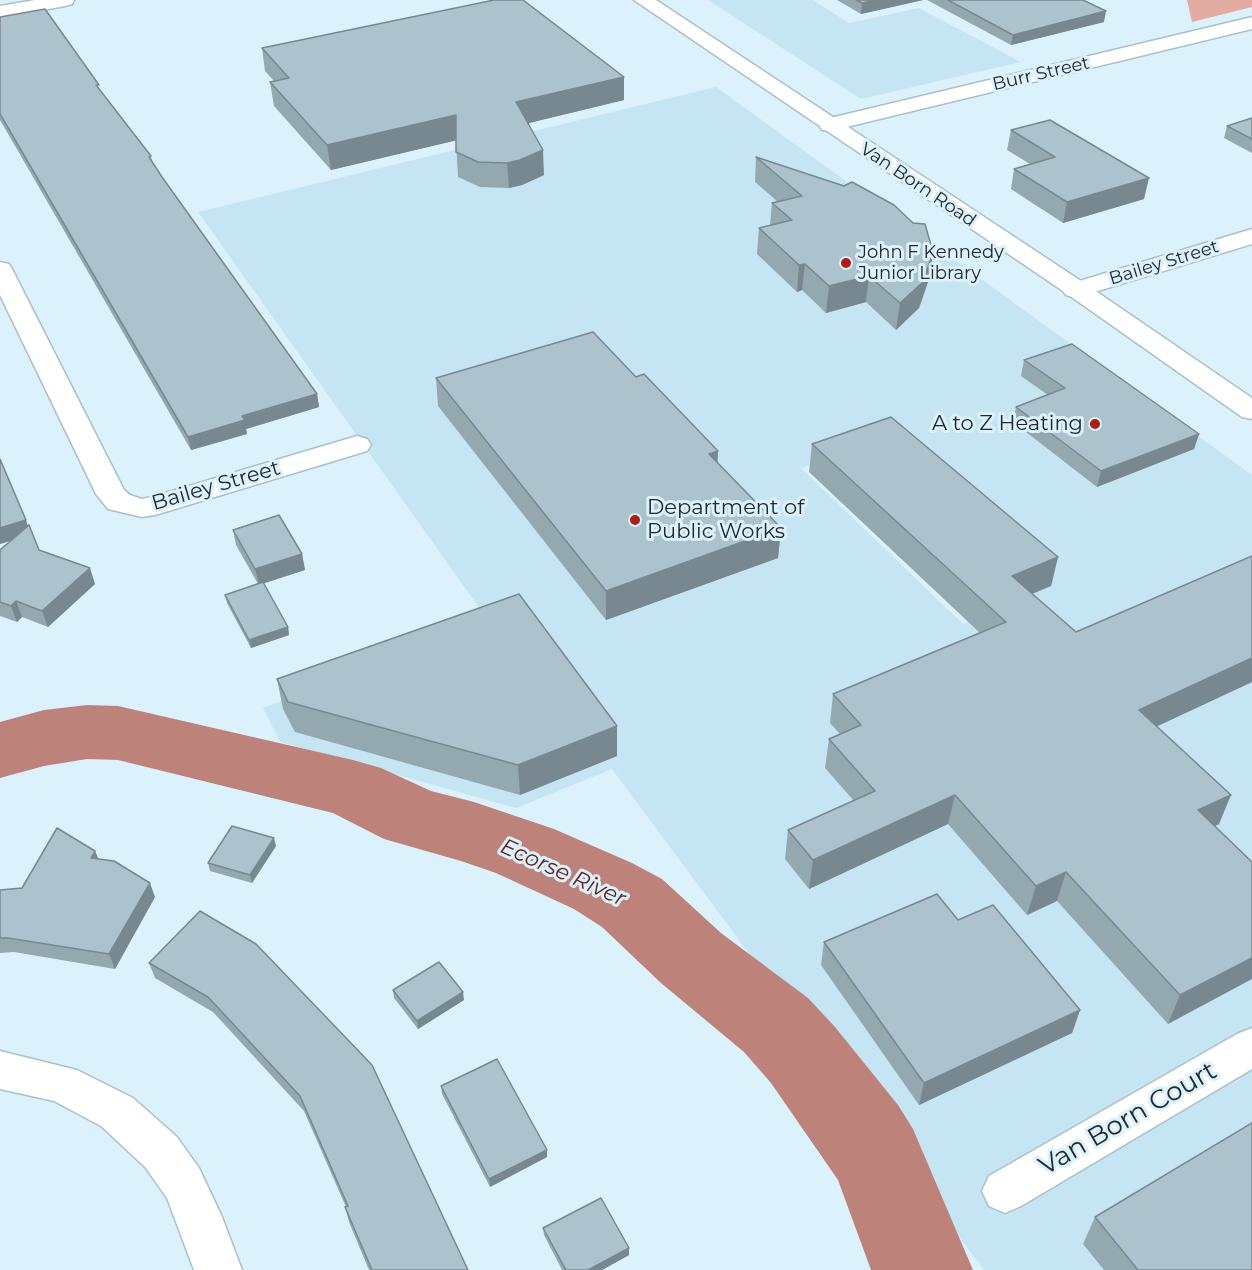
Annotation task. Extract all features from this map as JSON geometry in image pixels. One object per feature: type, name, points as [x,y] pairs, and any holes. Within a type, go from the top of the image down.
[{"type":"street","points":[[0,12],[65,0]]},
{"type":"street","name":"Van Born Road","points":[[643,0],[1076,290],[1252,411]]},
{"type":"street","name":"Burr Street","points":[[830,125],[1252,23]]},
{"type":"street","name":"Bailey Street","points":[[1076,290],[1252,236]]},
{"type":"street","name":"Bailey Street","points":[[0,269],[111,494],[119,502],[142,508],[168,502],[357,445]]},
{"type":"street","name":"Van Born Court","points":[[1005,1191],[1252,1047]]},
{"type":"street","points":[[0,1070],[62,1084],[117,1112],[161,1152],[183,1183],[199,1217],[218,1270]]},
{"type":"shaded area","points":[[708,0],[813,0],[849,23],[919,8],[1021,62],[861,99]]},
{"type":"shaded area","points":[[1187,0],[1252,0],[1252,7],[1192,22]]},
{"type":"shaded area","points":[[716,87],[1252,475],[1252,1270],[984,1270],[612,769],[516,808],[280,742],[263,708],[490,623],[198,212]],"holes":[[[883,439],[1050,586],[963,624],[801,468]]]},
{"type":"building","points":[[494,0],[523,0],[624,77],[516,102],[543,150],[520,160],[507,163],[478,162],[456,152],[456,115],[327,145],[270,82],[289,78],[262,48]]},
{"type":"building","points":[[856,0],[876,0],[862,3]]},
{"type":"building","points":[[948,0],[1083,0],[1106,11],[1013,35]]},
{"type":"building","points":[[45,9],[99,85],[96,85],[151,156],[149,157],[162,177],[317,394],[242,416],[245,420],[188,437],[0,114],[0,17]]},
{"type":"building","points":[[1252,118],[1252,139],[1227,126]]},
{"type":"building","points":[[1050,120],[1149,178],[1067,202],[1014,169],[1055,157],[1011,130]]},
{"type":"building","name":"John F Kennedy Junior Library","points":[[756,157],[844,186],[852,182],[894,205],[913,223],[925,224],[933,252],[923,282],[900,303],[869,276],[829,286],[805,264],[799,265],[759,228],[792,220],[772,203],[802,196]]},
{"type":"building","name":"Department of Public Works","points":[[593,332],[636,377],[644,374],[718,451],[709,454],[781,528],[606,591],[436,378]]},
{"type":"building","points":[[1072,344],[1199,434],[1101,471],[1016,407],[1065,388],[1024,360]]},
{"type":"building","points":[[891,417],[1058,557],[1012,576],[1076,632],[1252,556],[1252,658],[1139,710],[1231,795],[1198,810],[1252,862],[1252,958],[1180,995],[1066,872],[1036,886],[955,795],[813,860],[788,830],[875,791],[829,739],[861,725],[833,694],[1006,622],[812,444]]},
{"type":"building","points":[[0,459],[26,520],[0,528]]},
{"type":"building","points":[[279,515],[302,554],[255,569],[233,530]]},
{"type":"building","points":[[29,525],[39,550],[90,568],[42,611],[16,601],[11,606],[0,602],[0,550]]},
{"type":"building","points":[[263,582],[288,627],[249,640],[225,595]]},
{"type":"building","points":[[519,594],[617,726],[518,765],[288,702],[277,679]]},
{"type":"building","points":[[232,826],[274,838],[250,875],[208,863]]},
{"type":"building","points":[[57,828],[95,851],[91,858],[114,861],[150,883],[109,954],[0,938],[0,890],[22,888]]},
{"type":"building","points":[[937,894],[958,920],[993,905],[1080,1010],[924,1083],[824,942]]},
{"type":"building","points":[[200,911],[256,944],[372,1065],[468,1270],[372,1270],[345,1207],[348,1206],[300,1096],[208,997],[149,963]]},
{"type":"building","points":[[439,962],[463,992],[417,1021],[393,990]]},
{"type":"building","points":[[497,1059],[547,1150],[489,1179],[441,1086]]},
{"type":"building","points":[[1252,1123],[1252,1270],[1138,1270],[1095,1217]]},
{"type":"building","points":[[601,1198],[629,1248],[588,1270],[566,1270],[543,1228]]},
{"type":"waterway","name":"Ecorse River","points":[[0,750],[44,738],[87,732],[118,733],[353,789],[412,817],[474,833],[525,851],[603,886],[632,903],[691,958],[776,1025],[803,1055],[864,1136],[879,1161],[922,1270]]},
{"type":"place","name":"John F Kennedy Junior Library","points":[[846,263]]},
{"type":"place","name":"A to Z Heating","points":[[1095,424]]},
{"type":"place","name":"Department of Public Works","points":[[635,520]]}]
